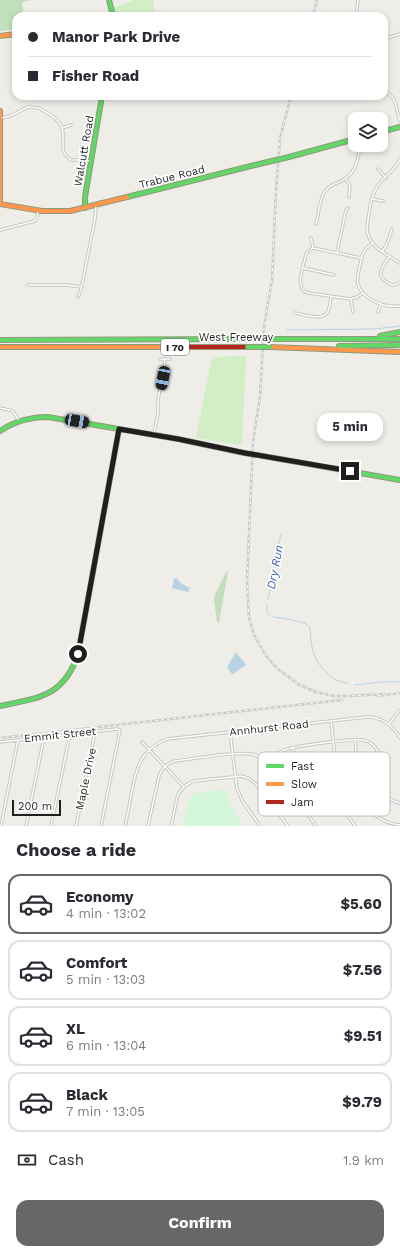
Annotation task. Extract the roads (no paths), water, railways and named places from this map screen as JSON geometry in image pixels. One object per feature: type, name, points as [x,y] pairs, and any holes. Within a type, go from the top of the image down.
[{"type":"main road","points":[[109,0],[112,12]]},
{"type":"main road","points":[[0,36],[12,34]]},
{"type":"main road","name":"Walcutt Road","points":[[85,208],[84,202],[101,100]]},
{"type":"main road","points":[[0,111],[0,204]]},
{"type":"main road","points":[[388,131],[400,128]]},
{"type":"main road","name":"Trabue Road","points":[[0,204],[38,211],[60,212],[85,208],[348,141]]},
{"type":"main road","points":[[311,339],[322,337],[384,336],[400,332]]},
{"type":"main road","name":"West Freeway","points":[[0,339],[400,339]]},
{"type":"main road","name":"West Freeway","points":[[0,347],[400,347]]},
{"type":"main road","points":[[270,347],[400,352]]},
{"type":"main road","points":[[342,349],[400,347]]},
{"type":"main road","points":[[0,431],[18,421],[31,417],[48,417],[154,434],[244,453],[400,480]]},
{"type":"main road","points":[[0,706],[40,697],[51,692],[64,682],[74,667],[78,654],[119,429]]},
{"type":"street","points":[[356,12],[358,0]]},
{"type":"street","points":[[388,38],[400,34]]},
{"type":"street","points":[[388,93],[394,100],[400,121]]},
{"type":"street","points":[[1,118],[10,116],[28,107],[36,107],[56,118],[62,128],[64,155],[73,160],[91,161]]},
{"type":"street","points":[[62,128],[71,125]]},
{"type":"street","points":[[316,224],[325,190],[346,178],[352,172],[359,152]]},
{"type":"street","points":[[400,159],[395,168],[377,187],[372,200],[367,230],[367,235],[372,244],[400,263]]},
{"type":"street","points":[[378,169],[386,178]]},
{"type":"street","points":[[346,178],[350,186],[349,197]]},
{"type":"street","points":[[372,200],[383,201]]},
{"type":"street","points":[[78,297],[82,288],[95,219],[96,206]]},
{"type":"street","points":[[337,252],[346,210],[348,208]]},
{"type":"street","points":[[0,230],[35,221],[38,211]]},
{"type":"street","points":[[382,252],[387,244],[392,229]]},
{"type":"street","points":[[312,238],[313,248]]},
{"type":"street","points":[[372,244],[365,249],[361,258],[358,281],[363,293],[381,304],[400,306]]},
{"type":"street","points":[[361,258],[313,248],[307,252],[300,285],[304,291],[308,293],[331,297],[351,299],[363,293]]},
{"type":"street","points":[[389,256],[380,273],[383,279],[387,282],[395,285],[400,281]]},
{"type":"street","points":[[303,268],[334,275]]},
{"type":"street","points":[[28,285],[68,285],[82,288]]},
{"type":"street","points":[[295,312],[323,316],[329,311],[331,297]]},
{"type":"street","points":[[351,299],[353,312]]},
{"type":"street","points":[[378,312],[381,304]]},
{"type":"street","points":[[160,359],[170,359]]},
{"type":"street","points":[[154,434],[165,359]]},
{"type":"street","points":[[0,408],[13,411],[18,421]]},
{"type":"street","points":[[399,711],[389,724],[400,738]]},
{"type":"street","name":"Annhurst Road","points":[[150,750],[159,742],[170,739],[331,721],[370,717],[382,720],[389,724]]},
{"type":"street","points":[[331,721],[334,752]]},
{"type":"street","name":"Emmit Street","points":[[0,742],[117,729],[120,730],[101,826]]},
{"type":"street","name":"Maple Drive","points":[[76,826],[95,732]]},
{"type":"street","points":[[230,732],[237,789],[243,802],[260,826]]},
{"type":"street","points":[[51,826],[70,734]]},
{"type":"street","points":[[26,826],[44,737]]},
{"type":"street","points":[[2,826],[18,740]]},
{"type":"street","points":[[355,740],[356,752]]},
{"type":"street","points":[[280,752],[293,747],[355,740],[366,741],[373,744],[378,752]]},
{"type":"street","points":[[142,742],[184,787]]},
{"type":"street","points":[[293,747],[294,752]]},
{"type":"street","points":[[125,826],[137,768],[141,759],[150,750]]},
{"type":"street","points":[[148,826],[158,776],[165,766],[176,761],[233,754],[254,755],[258,757]]},
{"type":"street","points":[[171,826],[178,794],[184,787],[194,782],[246,777],[258,787]]},
{"type":"street","points":[[390,799],[400,803]]},
{"type":"street","points":[[280,816],[288,826]]},
{"type":"street","points":[[309,816],[316,826]]},
{"type":"street","points":[[348,816],[355,826]]},
{"type":"street","points":[[377,816],[383,821],[400,826]]},
{"type":"water","points":[[176,578],[182,584],[190,588],[188,592],[172,588],[174,579]]},
{"type":"water","points":[[236,652],[246,665],[233,674],[227,667]]},
{"type":"waterway","points":[[287,330],[375,329],[400,326]]},
{"type":"waterway","name":"Dry Run","points":[[268,600],[281,534]]},
{"type":"waterway","name":"Dry Run","points":[[267,604],[267,612],[270,616]]},
{"type":"waterway","name":"Dry Run","points":[[274,617],[298,621],[310,627],[313,651],[321,667],[336,680],[348,684]]},
{"type":"waterway","name":"Dry Run","points":[[355,685],[380,682],[400,682]]},
{"type":"railway","points":[[314,12],[317,0]]},
{"type":"railway","points":[[290,100],[280,138],[272,280],[264,327],[260,396],[253,442],[247,581],[249,617],[254,635],[266,656],[278,669],[298,684],[316,692],[334,696],[384,694]]},
{"type":"railway","points":[[378,696],[400,693]]},
{"type":"railway","points":[[0,738],[342,700]]}]
